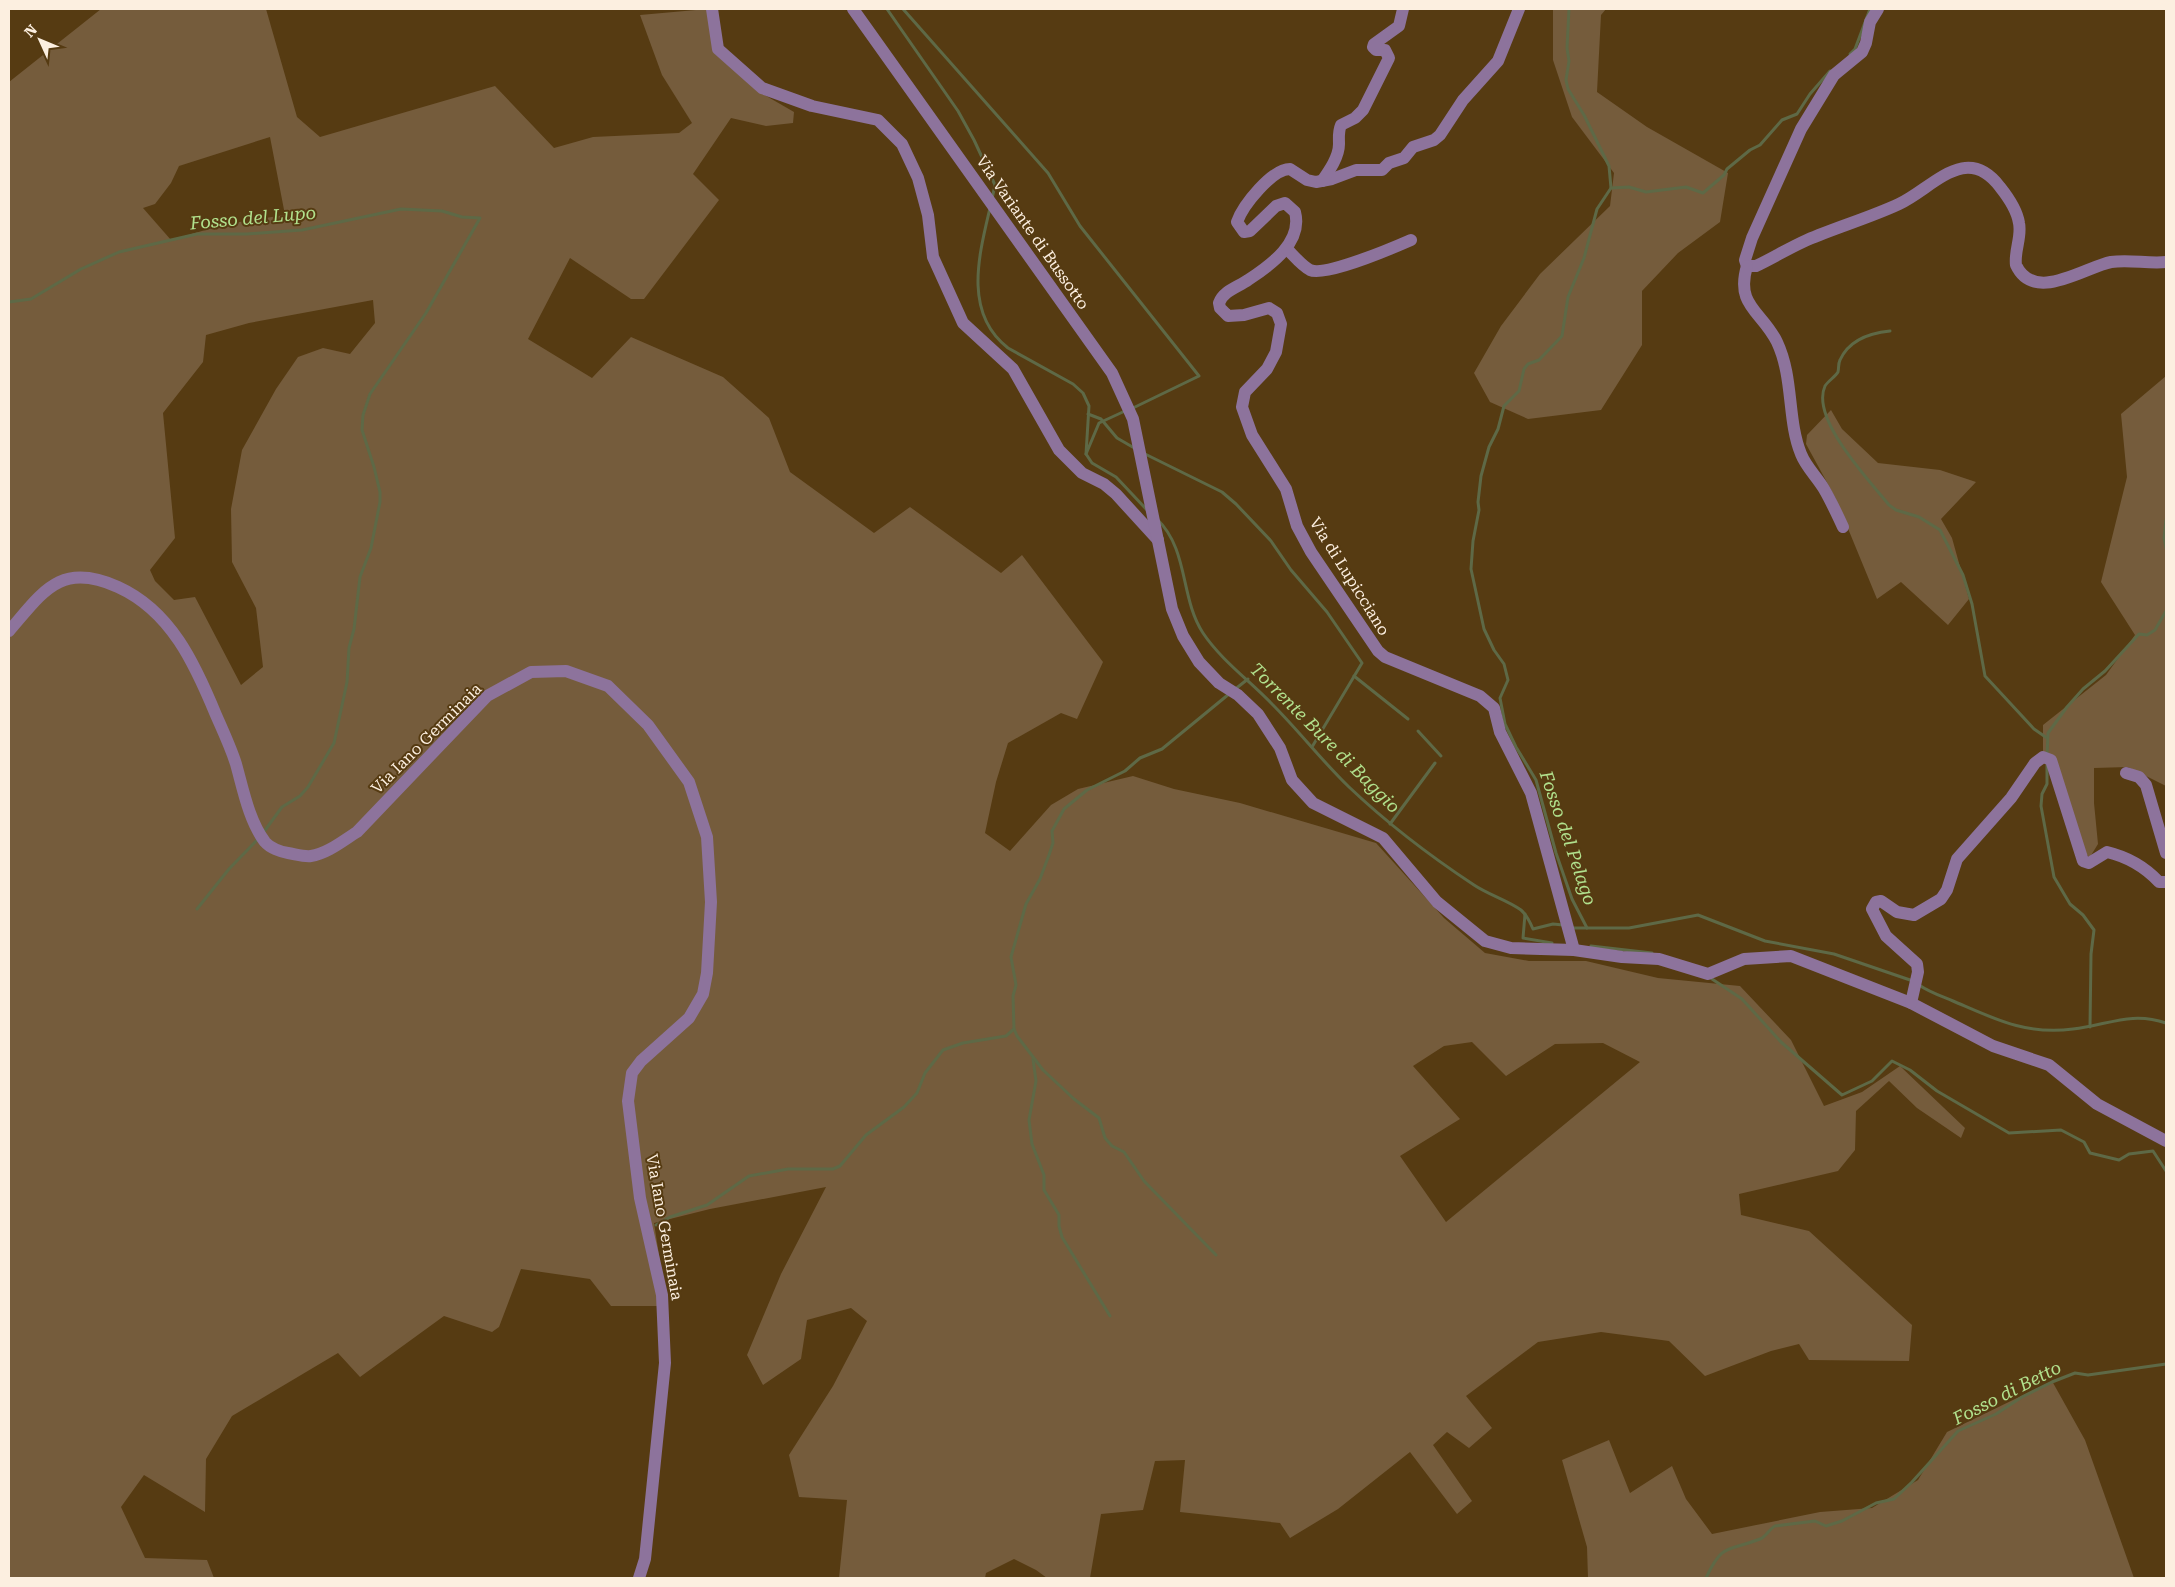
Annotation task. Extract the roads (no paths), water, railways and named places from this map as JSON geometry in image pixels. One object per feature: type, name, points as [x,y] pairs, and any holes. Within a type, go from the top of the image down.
[{"type":"street","points":[[712,9],[718,49],[762,88],[812,106],[878,120],[902,144],[918,178],[928,214],[933,256],[963,323],[1013,369],[1059,450],[1082,473],[1104,484],[1116,494],[1157,533]]},
{"type":"street","name":"Via Variante di Bussotto","points":[[853,9],[1112,373],[1133,419],[1172,609],[1183,636],[1200,662],[1219,683],[1238,695],[1258,714],[1280,748],[1292,780],[1313,803],[1383,838],[1437,902],[1485,941],[1511,948],[1572,945],[1622,957],[1659,959],[1708,974],[1744,959],[1791,956],[1911,1000],[1984,1042],[2049,1065],[2097,1104],[2166,1141]]},
{"type":"street","points":[[1322,181],[1334,161],[1339,147],[1338,138],[1341,125],[1355,118],[1363,110],[1389,58],[1385,50],[1376,50],[1373,47],[1374,44],[1399,26],[1403,9]]},
{"type":"street","points":[[1322,181],[1356,170],[1382,170],[1389,163],[1404,158],[1413,148],[1434,140],[1440,135],[1463,100],[1498,61],[1519,9]]},
{"type":"street","points":[[1843,527],[1824,490],[1802,457],[1797,442],[1786,367],[1777,342],[1749,304],[1743,290],[1742,281],[1747,266],[1745,260],[1752,238],[1801,129],[1834,75],[1862,52],[1866,44],[1870,22],[1878,9]]},
{"type":"street","points":[[1747,266],[1756,266],[1804,241],[1902,203],[1940,177],[1970,167],[1987,172],[2006,195],[2016,213],[2020,225],[2016,265],[2024,276],[2034,280],[2060,282],[2112,262],[2166,262]]},
{"type":"street","name":"Via di Lupicciano","points":[[1322,181],[1312,181],[1290,169],[1280,170],[1266,182],[1239,216],[1237,222],[1241,230],[1250,231],[1281,203],[1291,206],[1297,218],[1296,232],[1287,249],[1249,279],[1224,294],[1219,303],[1220,308],[1228,316],[1244,315],[1269,308],[1277,313],[1280,318],[1278,342],[1272,360],[1245,392],[1242,399],[1242,408],[1250,430],[1286,489],[1297,526],[1311,552],[1378,651],[1385,657],[1480,696],[1494,708],[1500,732],[1531,793],[1572,945]]},
{"type":"street","points":[[1287,249],[1303,265],[1315,271],[1345,265],[1412,240]]},
{"type":"street","name":"Via Iano Germinaia","points":[[9,631],[40,595],[57,581],[75,577],[104,581],[123,589],[147,605],[178,637],[198,672],[234,759],[252,816],[266,843],[281,852],[311,856],[336,846],[357,832],[487,696],[531,672],[566,671],[608,686],[648,725],[689,782],[708,838],[711,902],[707,973],[703,994],[690,1018],[641,1062],[632,1073],[628,1101],[640,1198],[662,1295],[664,1364],[645,1559],[639,1578]]},
{"type":"street","points":[[1911,1000],[1918,967],[1914,960],[1886,936],[1872,909],[1876,902],[1881,901],[1897,912],[1907,916],[1914,915],[1941,899],[1947,890],[1957,859],[2011,798],[2035,763],[2043,757],[2051,760],[2084,861],[2089,863],[2107,852],[2115,854],[2144,866],[2160,882],[2166,882]]},
{"type":"street","points":[[2126,773],[2139,777],[2146,785],[2166,854]]},
{"type":"waterway","name":"Torrente Bure di Baggio","points":[[887,9],[958,111],[995,185],[992,199]]},
{"type":"waterway","points":[[903,9],[1048,173],[1080,226],[1199,376],[1133,408]]},
{"type":"waterway","name":"Fosso del Pelago","points":[[1569,9],[1567,48],[1569,61],[1566,80],[1568,89],[1584,115],[1609,166],[1611,188],[1597,209],[1584,258],[1568,297],[1562,336],[1539,360],[1528,364],[1524,369],[1519,391],[1504,406],[1481,476],[1479,510],[1473,541],[1471,569],[1484,629],[1494,650],[1504,664],[1508,680],[1500,698],[1505,724],[1516,747],[1536,780],[1556,853],[1572,899],[1587,928]]},
{"type":"waterway","points":[[1850,54],[1855,49],[1870,9]]},
{"type":"waterway","points":[[1611,188],[1629,187],[1646,192],[1686,187],[1703,193],[1724,175],[1727,169],[1750,150],[1760,145],[1782,120],[1797,114],[1810,94],[1830,71]]},
{"type":"waterway","name":"Torrente Bure di Baggio","points":[[990,208],[982,245],[978,282],[980,301],[985,318],[994,334],[1008,348],[1073,384],[1083,393],[1089,406],[1086,454],[1092,463],[1116,477],[1147,510]]},
{"type":"waterway","name":"Fosso del Lupo","points":[[9,302],[31,299],[81,269],[119,252],[197,234],[247,234],[302,230],[401,209],[442,211],[462,217],[480,218],[426,313],[370,394],[363,415],[362,430],[374,467],[380,492],[380,502],[371,548],[360,577],[354,629],[349,648],[347,682],[334,743],[308,787],[300,796],[282,807],[263,833]]},
{"type":"waterway","points":[[1890,331],[1861,339],[1844,353],[1839,362],[1838,372],[1825,386],[1823,400],[1826,415],[1844,449],[1889,505],[1896,510],[1919,517],[1940,530],[1963,575],[1972,604],[1985,676],[2034,729],[2047,738]]},
{"type":"waterway","points":[[1086,454],[1099,423],[1125,411]]},
{"type":"waterway","points":[[1088,414],[1101,419],[1117,438],[1136,449]]},
{"type":"waterway","points":[[1143,453],[1222,492],[1236,504],[1271,541],[1291,570],[1327,612],[1362,663],[1312,747]]},
{"type":"waterway","name":"Torrente Bure di Baggio","points":[[1157,519],[1167,531],[1180,559],[1191,605],[1196,619],[1210,643],[1282,714],[1339,777],[1394,827],[1441,863],[1474,885],[1521,910],[1527,916],[1533,929],[1553,924],[1563,925]]},
{"type":"waterway","points":[[2166,520],[2164,538],[2166,548]]},
{"type":"waterway","points":[[2047,756],[2048,733],[2067,707],[2083,689],[2105,671],[2139,634],[2147,635],[2155,630],[2166,611]]},
{"type":"waterway","points":[[1354,676],[1408,719]]},
{"type":"waterway","points":[[1234,690],[1248,679]]},
{"type":"waterway","points":[[1216,1255],[1144,1181],[1124,1152],[1112,1146],[1105,1138],[1099,1118],[1074,1099],[1043,1070],[1017,1036],[1014,1029],[1013,996],[1016,985],[1011,957],[1026,904],[1040,879],[1053,843],[1052,831],[1064,809],[1087,790],[1125,771],[1140,758],[1162,749],[1229,694]]},
{"type":"waterway","points":[[1418,731],[1441,756]]},
{"type":"waterway","points":[[1390,824],[1435,763]]},
{"type":"waterway","points":[[2047,765],[2047,784],[2042,794],[2041,806],[2054,877],[2070,904],[2083,915],[2094,930],[2091,954],[2090,1027]]},
{"type":"waterway","points":[[197,909],[229,869],[259,838]]},
{"type":"waterway","points":[[1525,914],[1523,938],[1552,943]]},
{"type":"waterway","name":"Torrente Bure di Baggio","points":[[1572,928],[1629,928],[1698,915],[1765,941],[1834,954],[1913,981]]},
{"type":"waterway","points":[[1591,946],[1652,953]]},
{"type":"waterway","points":[[1712,979],[1742,999],[1781,1042],[1842,1095],[1872,1081],[1892,1061],[1910,1070],[1937,1091],[2009,1133],[2061,1130],[2084,1142],[2090,1153],[2119,1160],[2129,1154],[2153,1151],[2166,1171]]},
{"type":"waterway","name":"Torrente Bure di Baggio","points":[[1919,985],[1935,994],[1983,1014],[2025,1028],[2040,1030],[2073,1029],[2142,1018],[2166,1023]]},
{"type":"waterway","points":[[656,1225],[670,1217],[707,1205],[749,1176],[788,1169],[833,1169],[840,1166],[866,1135],[904,1107],[917,1093],[925,1073],[943,1050],[963,1043],[1006,1036],[1014,1029]]},
{"type":"waterway","points":[[1033,1059],[1036,1081],[1029,1120],[1032,1144],[1044,1175],[1044,1190],[1059,1215],[1062,1237],[1110,1316]]},
{"type":"waterway","name":"Fosso di Betto","points":[[1706,1578],[1722,1553],[1762,1538],[1775,1526],[1815,1521],[1826,1526],[1842,1521],[1876,1503],[1894,1499],[1958,1431],[1996,1414],[2022,1397],[2052,1382],[2075,1373],[2088,1375],[2166,1364]]}]
